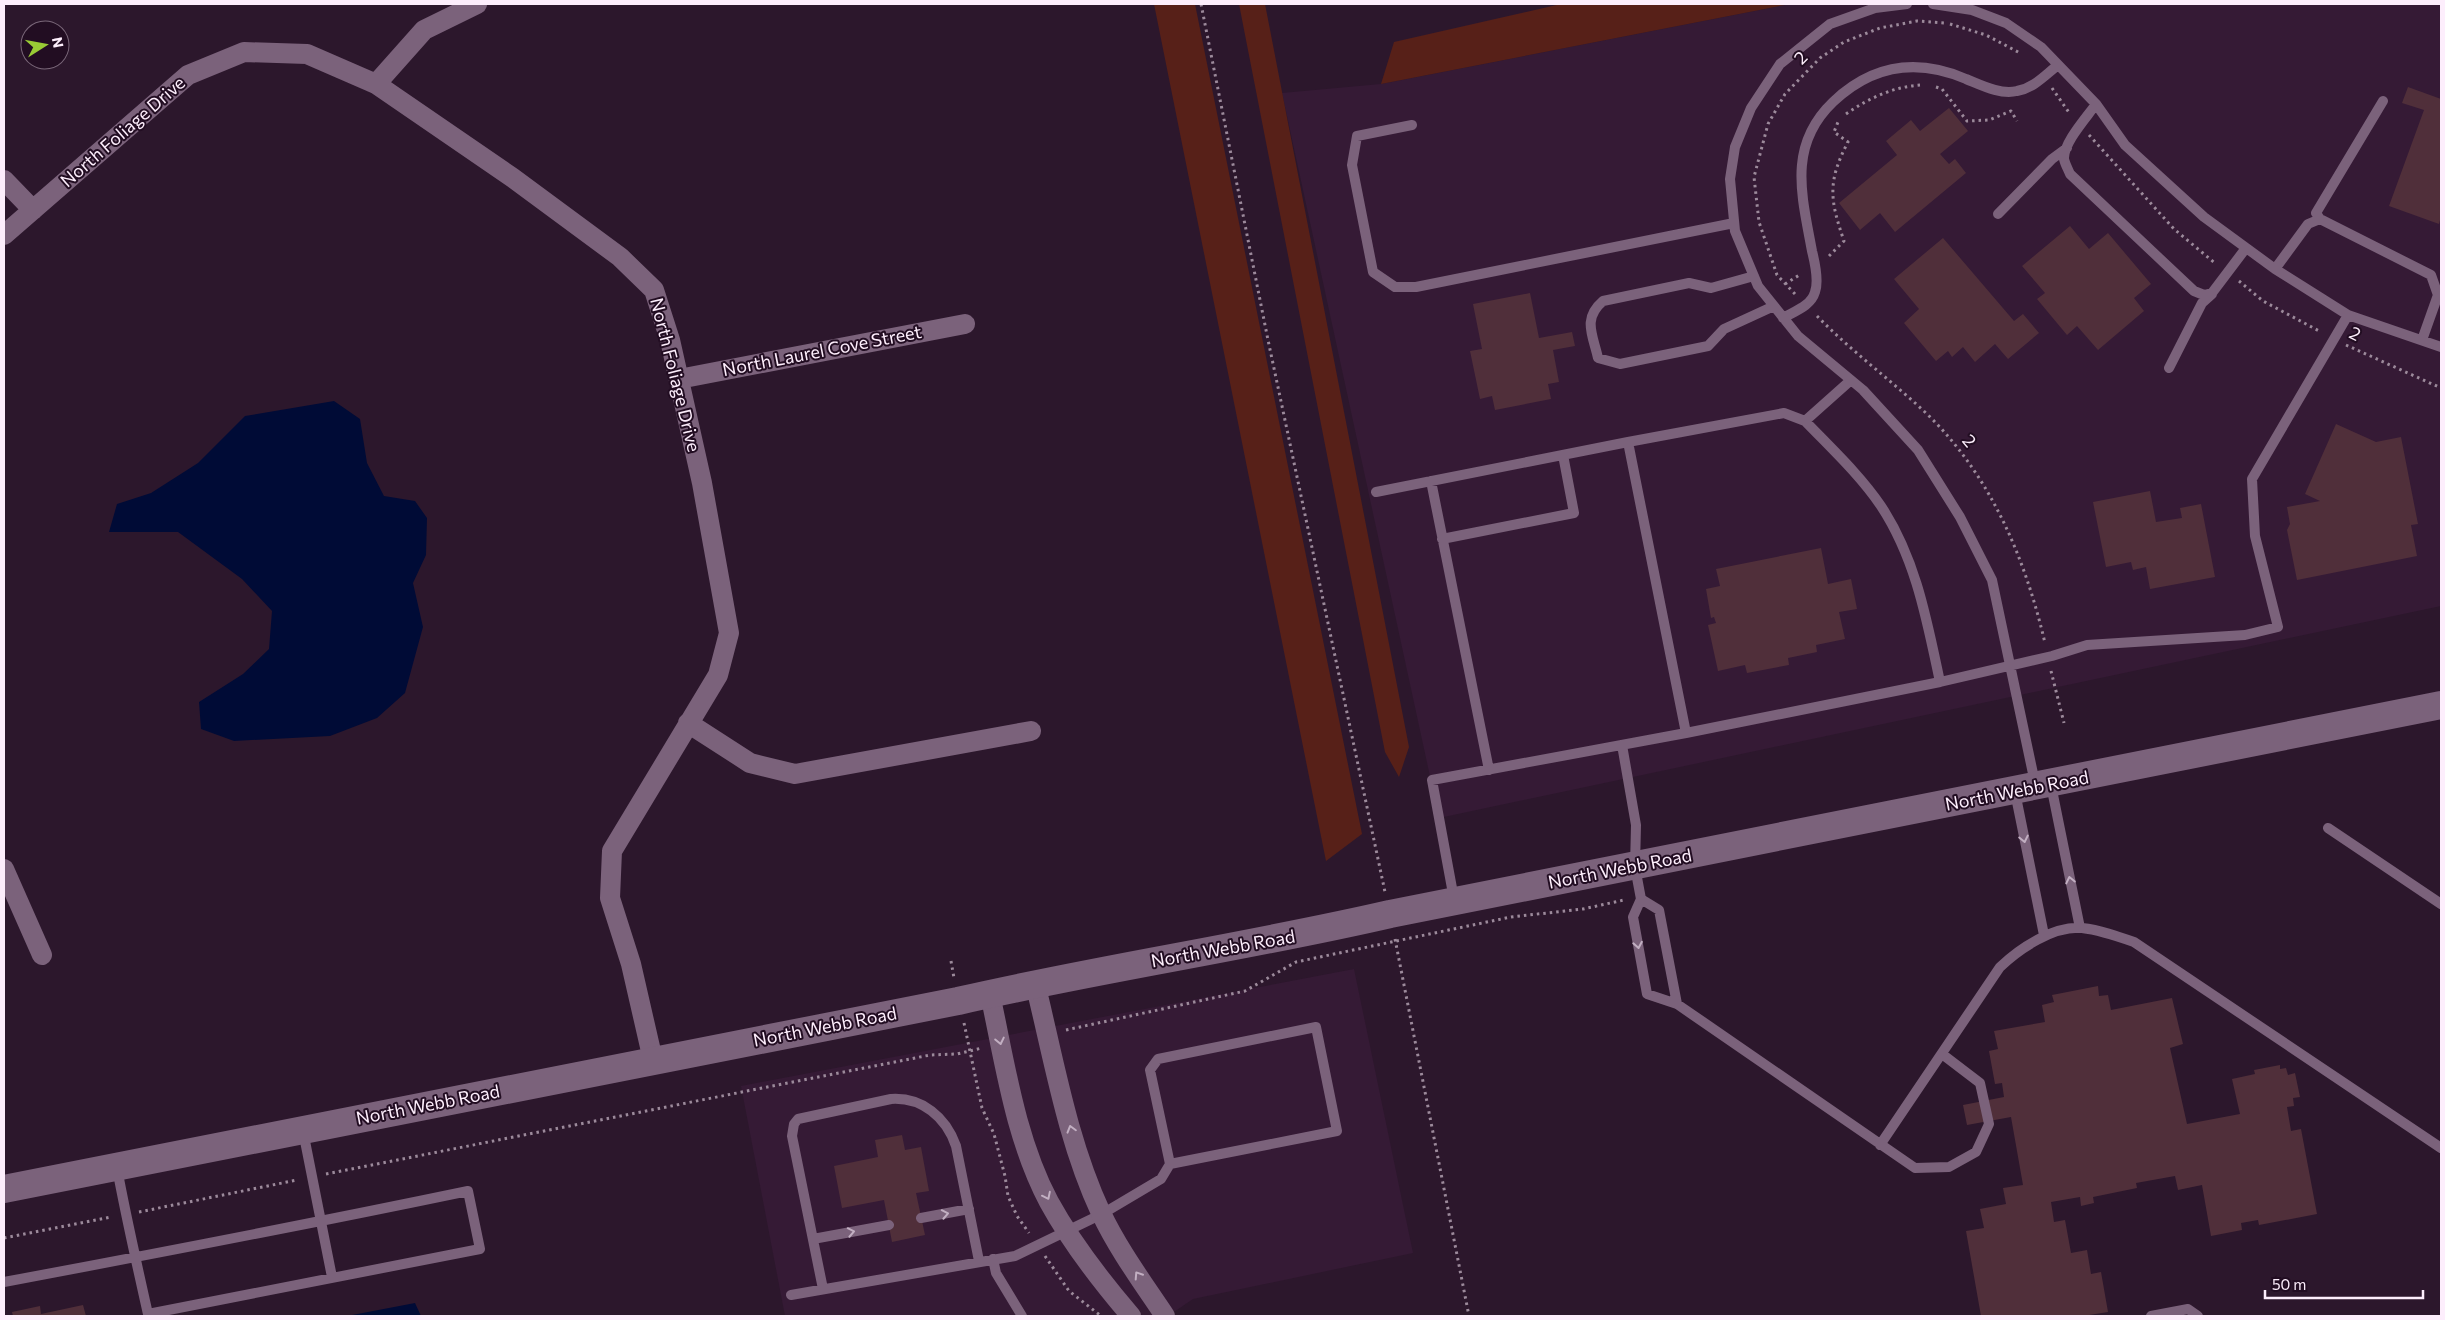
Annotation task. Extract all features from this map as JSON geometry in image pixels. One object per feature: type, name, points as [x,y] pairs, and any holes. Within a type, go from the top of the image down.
[{"type":"main road","name":"North Webb Road","points":[[4,1189],[990,994],[1036,983],[1306,933],[2441,705]]},
{"type":"street","points":[[376,84],[424,30],[477,4]]},
{"type":"street","name":"North Foliage Drive","points":[[4,235],[188,75],[244,52],[307,54],[376,84],[513,178],[620,257],[654,290],[670,340],[702,483],[729,633],[718,675],[612,851],[610,898],[632,964],[653,1060]]},
{"type":"street","points":[[4,180],[33,210]]},
{"type":"street","name":"North Laurel Cove Street","points":[[679,378],[965,324]]},
{"type":"street","points":[[688,723],[750,763],[795,774],[1031,731]]},
{"type":"street","points":[[4,869],[42,955]]},
{"type":"street","points":[[1036,983],[1063,1102],[1078,1155],[1102,1214],[1128,1260],[1165,1316]]},
{"type":"street","points":[[990,994],[1019,1125],[1033,1167],[1049,1202],[1067,1231],[1096,1275],[1131,1316]]},
{"type":"lane","points":[[1907,4],[1875,8],[1830,24],[1780,64],[1751,108],[1735,147],[1730,179],[1735,231],[1758,286],[1798,336],[1863,390],[1918,450],[1960,516],[1992,580],[2034,787],[2080,928]]},
{"type":"lane","points":[[1933,4],[1972,10],[2006,23],[2041,47],[2096,104],[2125,145],[2204,217],[2274,269],[2348,315],[2441,347]]},
{"type":"lane","points":[[1783,318],[1806,305],[1815,294],[1817,284],[1800,190],[1800,171],[1804,147],[1812,130],[1834,101],[1853,86],[1876,74],[1893,68],[1917,66],[1940,70],[1987,88],[2015,92],[2030,88],[2058,65]]},
{"type":"lane","points":[[2383,101],[2316,212],[2320,219],[2431,275],[2438,295],[2422,340]]},
{"type":"lane","points":[[2096,104],[2067,148],[2064,161],[2070,174],[2194,291],[2204,295],[2212,293]]},
{"type":"lane","points":[[1412,125],[1357,136],[1352,165],[1373,272],[1395,287],[1416,287],[1734,223]]},
{"type":"lane","points":[[1998,214],[2052,159],[2067,148]]},
{"type":"lane","points":[[2274,269],[2308,224],[2320,219]]},
{"type":"lane","points":[[2168,368],[2202,303],[2212,293],[2246,248]]},
{"type":"lane","points":[[1754,276],[1711,288],[1689,283],[1603,301],[1594,308],[1590,321],[1598,358],[1620,364],[1708,346],[1724,329],[1774,306]]},
{"type":"lane","points":[[1455,902],[1432,780],[1686,733],[1940,682],[2048,657],[2087,645],[2245,635],[2278,627],[2255,536],[2252,480],[2348,315]]},
{"type":"lane","points":[[1805,421],[1850,380]]},
{"type":"lane","points":[[1376,492],[1784,413],[1805,421],[1854,473],[1881,507],[1908,561],[1924,603],[1940,682]]},
{"type":"lane","points":[[1628,442],[1686,733]]},
{"type":"lane","points":[[1442,539],[1574,513],[1563,455]]},
{"type":"lane","points":[[1431,481],[1489,770]]},
{"type":"lane","points":[[1622,744],[1636,825],[1635,867],[1641,897],[1633,917],[1646,994],[1677,1004],[1915,1168],[1950,1167],[1976,1152],[1990,1124],[1980,1083],[1942,1054]]},
{"type":"lane","points":[[2034,787],[2044,936]]},
{"type":"lane","points":[[2328,828],[2441,904]]},
{"type":"lane","points":[[1641,897],[1659,910],[1677,1004]]},
{"type":"lane","points":[[1880,1145],[2000,967],[2016,952],[2044,936],[2080,928],[2134,942],[2441,1148]]},
{"type":"lane","points":[[791,1296],[979,1260],[1015,1256],[1102,1214],[1162,1179],[1170,1164],[1150,1070],[1158,1059],[1316,1027],[1337,1131],[1170,1164]]},
{"type":"lane","points":[[823,1289],[792,1136],[794,1124],[798,1119],[891,1099],[906,1098],[925,1105],[941,1118],[951,1131],[956,1146],[979,1260]]},
{"type":"lane","points":[[303,1130],[332,1278]]},
{"type":"lane","points":[[4,1282],[135,1257],[320,1221],[468,1191],[480,1249],[148,1314],[135,1257],[117,1167]]},
{"type":"lane","points":[[921,1218],[969,1209]]},
{"type":"lane","points":[[813,1239],[889,1225]]},
{"type":"lane","points":[[993,1259],[996,1273],[1022,1316]]},
{"type":"lane","points":[[2152,1316],[2188,1309],[2198,1316]]},
{"type":"path","points":[[1201,4],[1266,330],[1383,882]]},
{"type":"path","name":"2","points":[[2064,723],[2035,603],[2005,522],[1964,457],[1927,415],[1834,334],[1777,275],[1759,222],[1754,177],[1768,124],[1785,94],[1820,58],[1844,42],[1880,28],[1917,21],[1950,24],[1986,35],[2034,61],[2081,125],[2174,229],[2263,301],[2334,339],[2441,388]]},
{"type":"path","points":[[1785,284],[1836,251],[1844,241],[1833,209],[1832,187],[1837,164],[1848,142],[1834,132],[1840,117],[1863,102],[1901,86],[1929,84],[1942,89],[1966,121],[1989,120],[2011,111],[2018,121]]},
{"type":"path","points":[[1048,1034],[1245,992],[1296,962],[1511,917],[1583,909],[1641,897]]},
{"type":"path","points":[[1395,940],[1470,1316]]},
{"type":"path","points":[[4,1238],[930,1055],[957,1054],[1001,1044]]},
{"type":"shaded area","points":[[1154,4],[1195,4],[1362,834],[1326,861]]},
{"type":"shaded area","points":[[1239,4],[1265,4],[1409,747],[1399,777],[1385,752]]},
{"type":"shaded area","points":[[1561,4],[1790,4],[1381,84],[1394,42]]},
{"type":"shaded area","points":[[1790,4],[2441,4],[2441,606],[1439,818],[1282,93],[1381,84]]},
{"type":"shaded area","points":[[1354,969],[1413,1253],[1193,1299],[1168,1316],[785,1316],[741,1086]]},
{"type":"water","points":[[334,401],[360,419],[367,463],[384,496],[415,501],[427,518],[426,555],[413,583],[423,627],[405,693],[377,718],[330,736],[234,741],[201,729],[199,702],[243,674],[269,649],[272,611],[242,579],[178,532],[109,532],[117,504],[151,493],[198,463],[245,416]]},
{"type":"water","points":[[415,1303],[421,1316],[347,1316]]},
{"type":"building","points":[[2408,87],[2441,99],[2441,216],[2439,224],[2389,206],[2424,110],[2402,103]]},
{"type":"building","points":[[1949,108],[1968,131],[1940,154],[1949,164],[1955,159],[1966,173],[1895,232],[1880,213],[1860,230],[1839,203],[1897,155],[1886,141],[1911,120],[1920,131]]},
{"type":"building","points":[[2070,226],[2089,249],[2108,233],[2151,284],[2134,298],[2144,311],[2098,350],[2077,326],[2067,335],[2037,299],[2045,293],[2022,266]]},
{"type":"building","points":[[1943,238],[2014,321],[2023,314],[2039,333],[2008,359],[1995,344],[1975,362],[1963,347],[1952,357],[1948,351],[1936,361],[1904,323],[1919,309],[1894,279]]},
{"type":"building","points":[[1530,293],[1539,338],[1572,332],[1575,346],[1553,350],[1559,382],[1548,384],[1551,399],[1495,410],[1492,396],[1480,399],[1470,351],[1482,349],[1473,304]]},
{"type":"building","points":[[2336,424],[2376,442],[2401,437],[2418,524],[2411,525],[2417,556],[2297,580],[2287,530],[2290,524],[2287,507],[2320,501],[2305,494]]},
{"type":"building","points":[[2150,491],[2156,522],[2182,518],[2180,508],[2201,504],[2215,577],[2150,589],[2146,567],[2133,570],[2131,562],[2106,567],[2093,502]]},
{"type":"building","points":[[1821,548],[1828,584],[1851,579],[1857,609],[1839,612],[1845,639],[1816,645],[1817,652],[1788,658],[1789,665],[1747,673],[1745,665],[1718,671],[1708,625],[1716,623],[1714,617],[1711,618],[1706,589],[1720,586],[1716,569]]},
{"type":"building","points":[[2098,986],[2099,996],[2108,995],[2111,1010],[2172,998],[2183,1044],[2170,1048],[2187,1124],[2240,1114],[2232,1079],[2255,1074],[2254,1070],[2280,1065],[2280,1069],[2286,1068],[2288,1075],[2295,1073],[2300,1097],[2293,1098],[2294,1106],[2287,1107],[2291,1131],[2301,1129],[2317,1214],[2259,1225],[2258,1220],[2241,1223],[2242,1230],[2211,1236],[2202,1185],[2178,1190],[2175,1176],[2136,1183],[2137,1188],[2093,1197],[2094,1203],[2081,1206],[2080,1197],[2051,1202],[2054,1222],[2065,1220],[2071,1253],[2087,1250],[2091,1274],[2101,1272],[2108,1312],[2083,1316],[1981,1316],[1966,1231],[1984,1228],[1980,1209],[2006,1204],[2003,1188],[2023,1185],[2011,1117],[1967,1125],[1963,1105],[2004,1097],[2002,1083],[1995,1084],[1989,1051],[1998,1049],[1994,1031],[2045,1022],[2042,1005],[2054,1002],[2052,995]]},
{"type":"building","points":[[902,1135],[905,1150],[921,1147],[929,1191],[916,1193],[925,1235],[892,1242],[884,1200],[842,1208],[834,1166],[878,1157],[875,1140]]},
{"type":"building","points":[[83,1305],[86,1316],[13,1316],[12,1312],[40,1306],[41,1314]]}]
